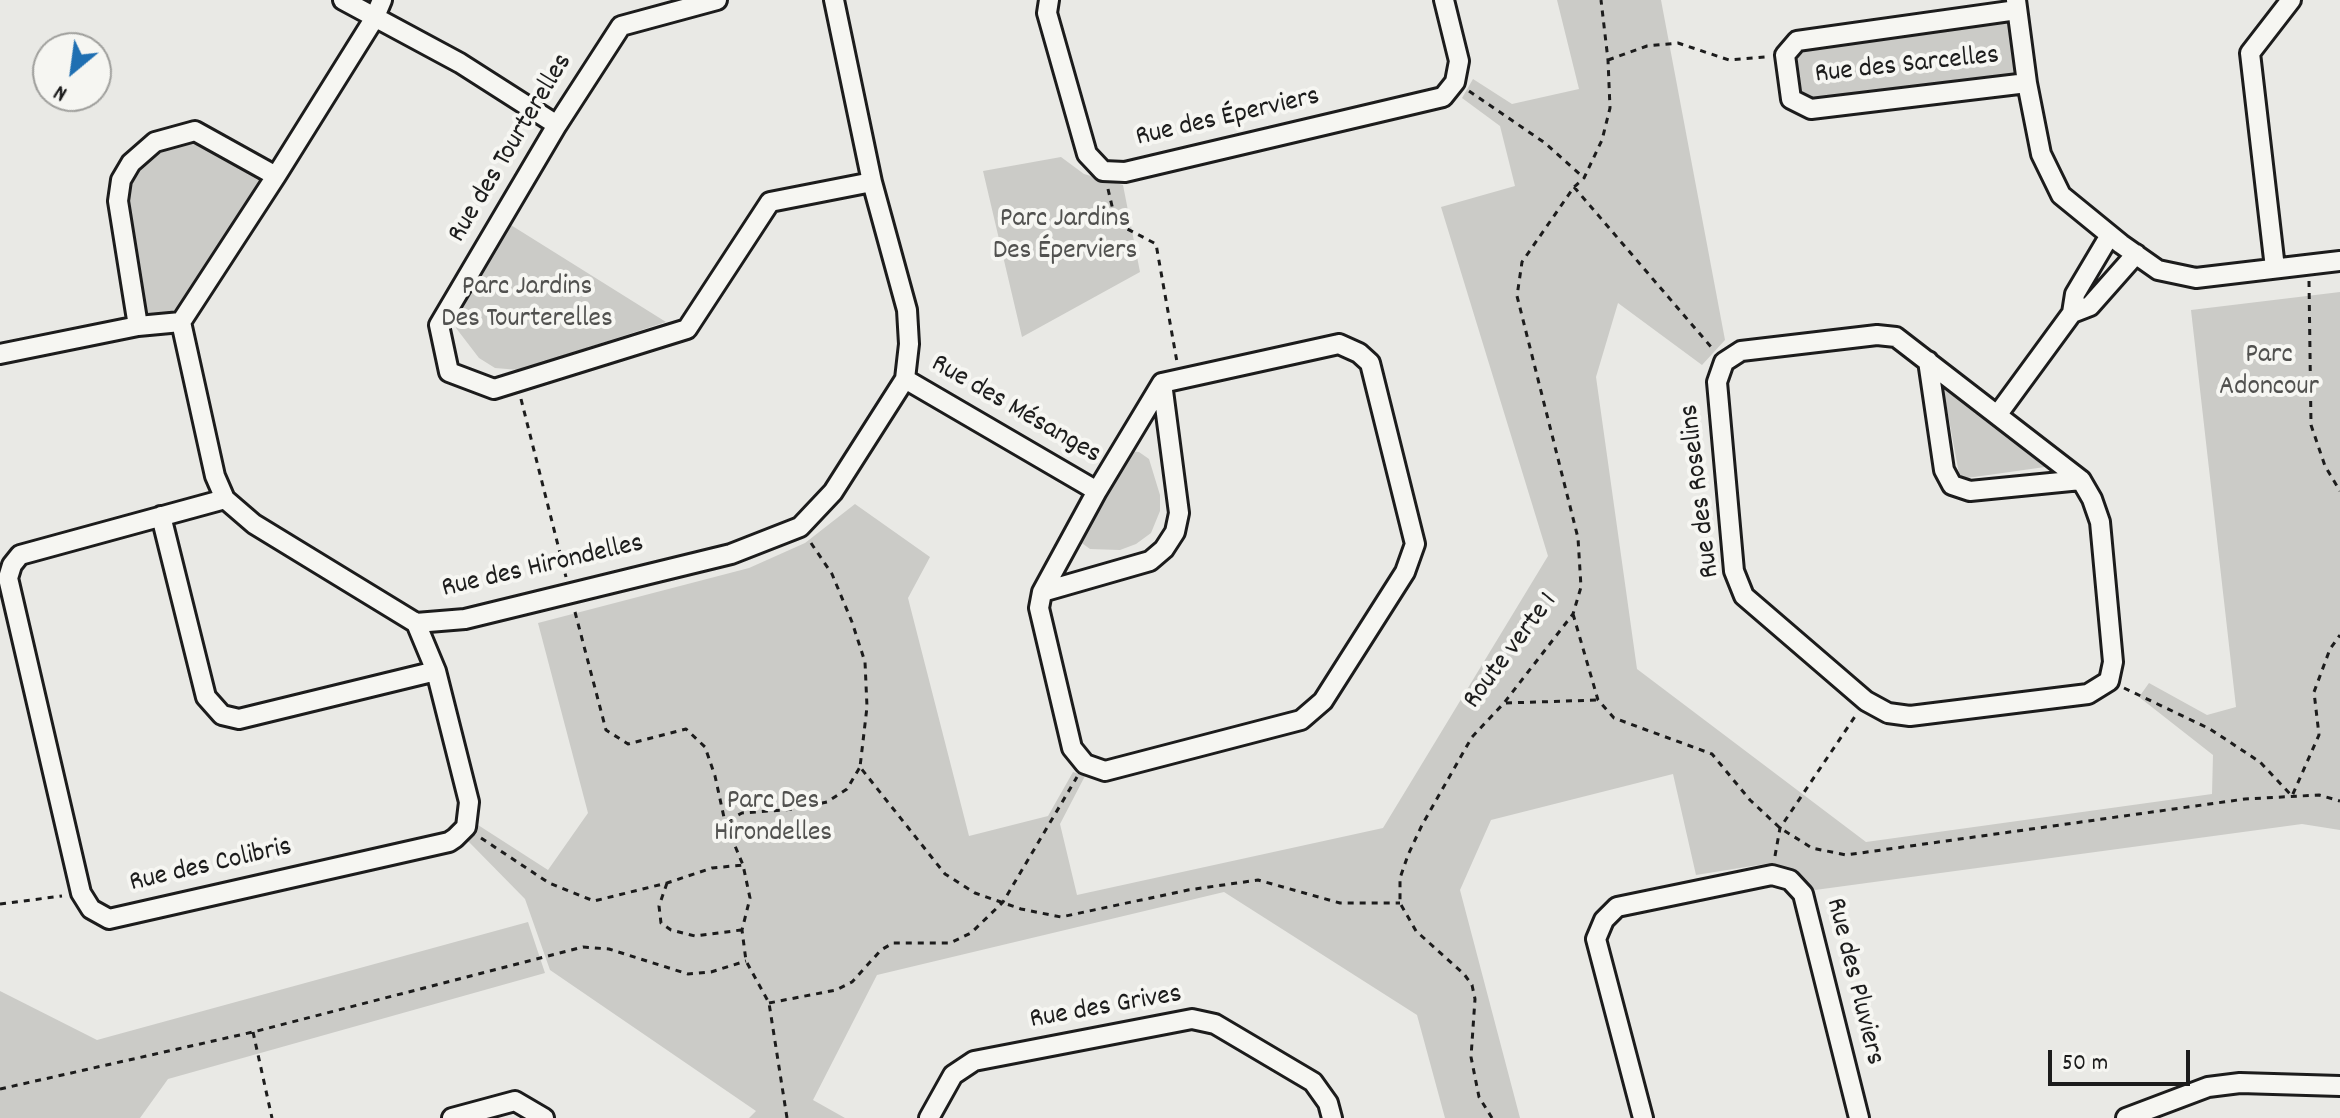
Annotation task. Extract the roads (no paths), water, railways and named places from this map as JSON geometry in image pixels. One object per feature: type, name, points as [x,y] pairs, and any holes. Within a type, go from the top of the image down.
[{"type":"street","points":[[343,0],[460,63],[557,125]]},
{"type":"street","points":[[382,0],[374,19],[276,176],[181,322],[215,476],[225,499],[161,516],[206,697],[222,715],[239,719],[436,671],[416,623]]},
{"type":"street","name":"Rue des Hirondelles","points":[[225,499],[254,524],[416,623],[465,619],[731,554],[800,527],[833,492],[905,379],[909,344],[907,310],[872,182],[834,0]]},
{"type":"street","name":"Rue des Éperviers","points":[[1049,0],[1047,13],[1087,154],[1103,171],[1125,172],[1443,97],[1455,82],[1459,61],[1444,0]]},
{"type":"street","points":[[2275,268],[2250,53],[2291,0]]},
{"type":"street","name":"Rue des Tourterelles","points":[[707,1],[621,26],[557,125],[439,325],[449,372],[494,389],[687,329],[770,202],[872,182]]},
{"type":"street","points":[[2016,5],[2041,154],[2061,195],[2110,235],[2158,270],[2196,278],[2340,261]]},
{"type":"street","name":"Rue des Sarcelles","points":[[2016,5],[1797,41],[1785,55],[1791,99],[1811,109],[2027,83]]},
{"type":"street","points":[[138,326],[118,201],[121,180],[131,163],[155,142],[195,131],[276,176]]},
{"type":"street","points":[[1998,414],[2072,313],[2075,294],[2110,235]]},
{"type":"street","points":[[2072,313],[2090,306],[2136,254]]},
{"type":"street","points":[[0,354],[138,326],[181,322]]},
{"type":"street","name":"Rue des Roselins","points":[[1928,361],[1896,337],[1877,335],[1741,351],[1724,362],[1717,382],[1734,571],[1744,596],[1866,701],[1888,713],[1910,716],[2088,694],[2109,681],[2113,662],[2100,522],[2081,480]]},
{"type":"street","points":[[1339,344],[1359,353],[1370,363],[1415,544],[1405,572],[1323,701],[1301,720],[1105,771],[1085,764],[1072,748],[1039,608],[1042,592],[1150,561],[1164,549],[1175,532],[1179,513],[1171,380],[1339,344]]},
{"type":"street","points":[[1928,361],[2081,480]]},
{"type":"street","points":[[1928,361],[1944,470],[1952,485],[1970,491],[2081,480]]},
{"type":"street","name":"Rue des Mésanges","points":[[905,379],[1097,491]]},
{"type":"street","name":"Rue des Mésanges","points":[[1042,592],[1097,491],[1171,380]]},
{"type":"street","name":"Rue des Colibris","points":[[161,516],[20,555],[12,565],[8,578],[81,893],[91,909],[109,919],[449,842],[466,827],[469,802],[436,671]]},
{"type":"street","name":"Rue des Pluviers","points":[[1643,1118],[1596,939],[1604,920],[1617,907],[1772,875],[1790,880],[1803,894],[1859,1118]]},
{"type":"street","name":"Rue des Grives","points":[[929,1118],[953,1075],[974,1061],[1192,1019],[1215,1024],[1313,1082],[1328,1103],[1332,1118]]},
{"type":"street","points":[[2126,1118],[2208,1087],[2240,1083],[2340,1086]]},
{"type":"street","points":[[452,1118],[515,1101],[544,1118]]},
{"type":"park label","name":"Parc Jardins Des Éperviers","points":[[1065,237]]},
{"type":"park label","name":"Parc Jardins Des Tourterelles","points":[[527,305]]},
{"type":"park label","name":"Parc Adoncour","points":[[2269,373]]},
{"type":"park label","name":"Parc Des Hirondelles","points":[[773,819]]}]
